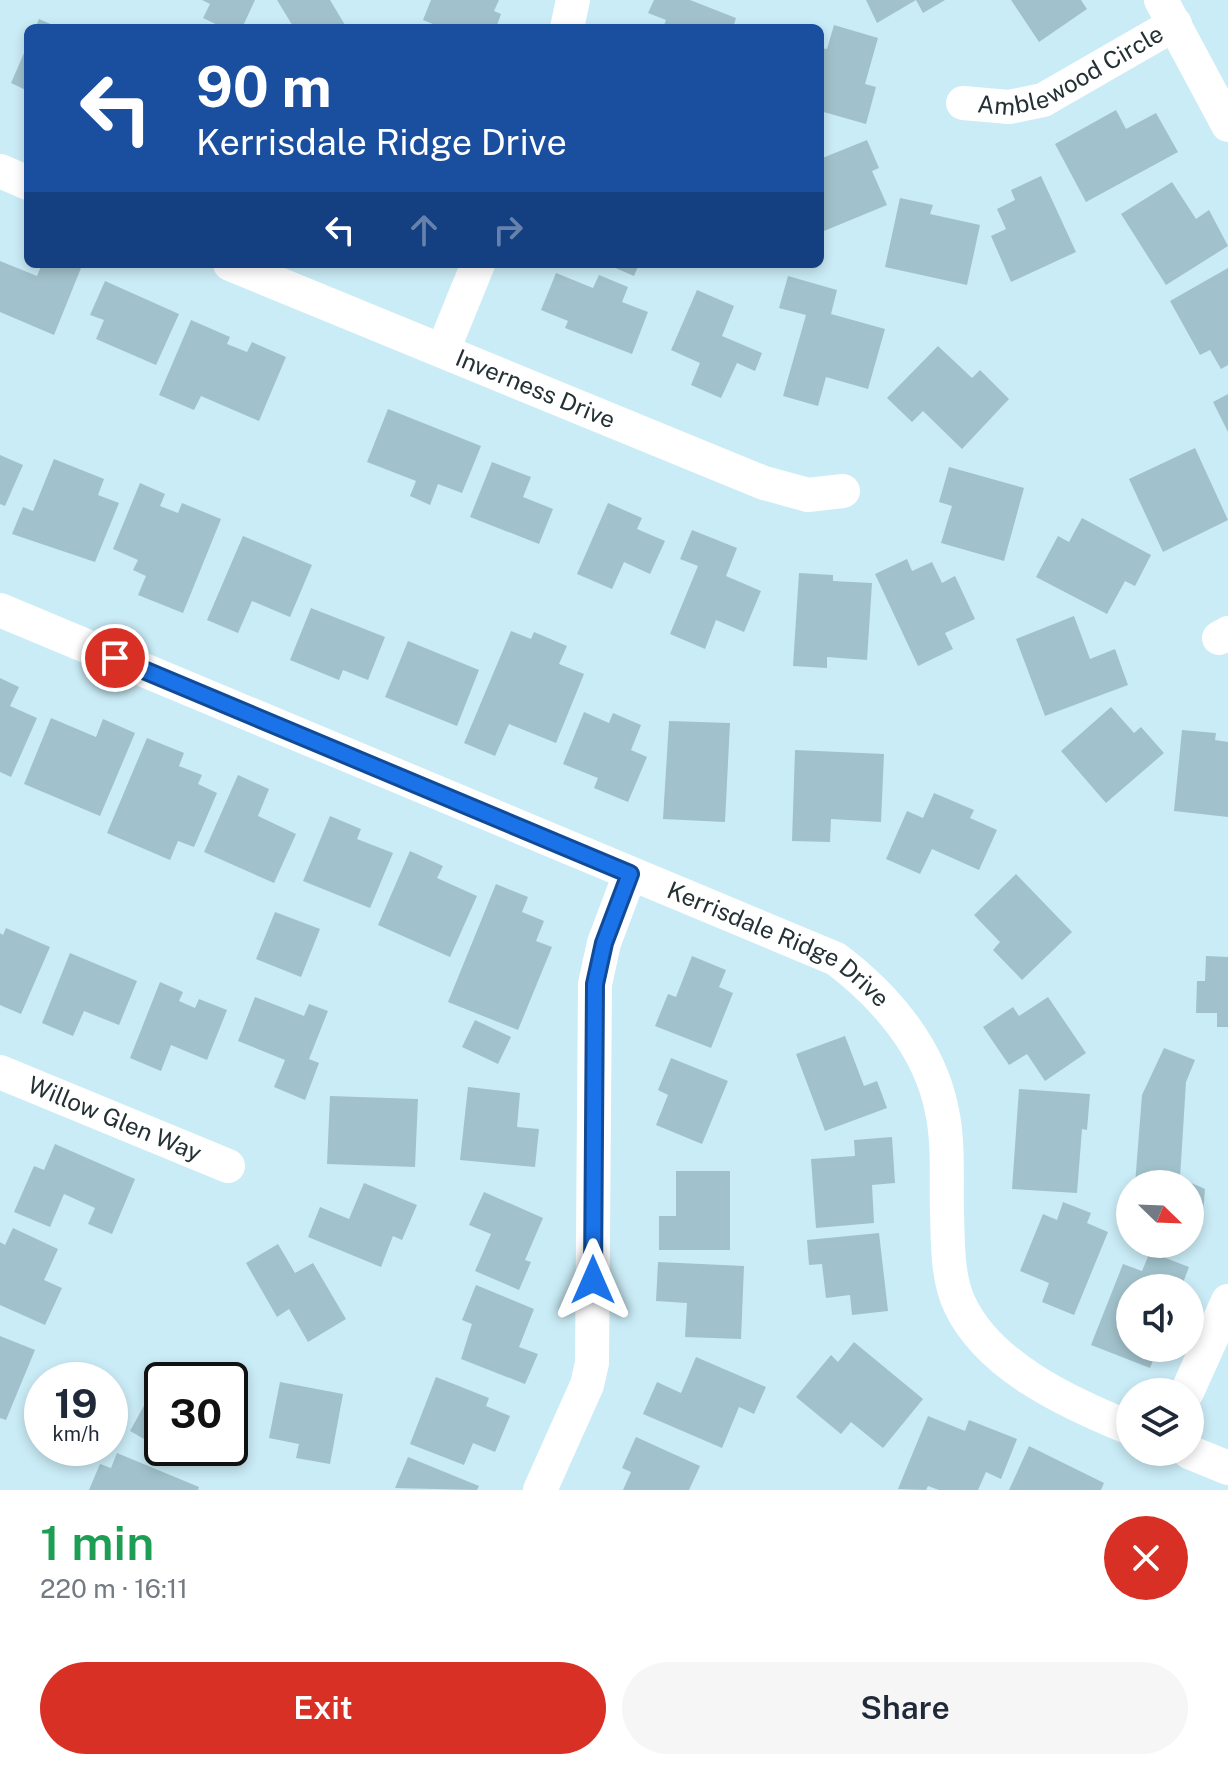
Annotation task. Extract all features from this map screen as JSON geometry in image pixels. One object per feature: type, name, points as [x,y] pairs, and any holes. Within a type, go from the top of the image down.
[{"type":"street","points":[[568,24],[573,0]]},
{"type":"street","points":[[1168,12],[1228,125]]},
{"type":"street","name":"Amblewood Circle","points":[[963,103],[1009,107],[1043,100],[1168,12]]},
{"type":"street","points":[[0,171],[24,181]]},
{"type":"street","name":"Inverness Drive","points":[[240,268],[764,483],[808,495],[843,491]]},
{"type":"street","points":[[443,350],[476,268]]},
{"type":"street","name":"Kerrisdale Ridge Drive","points":[[0,610],[630,874],[790,937],[836,959],[870,985],[929,1066],[943,1112],[949,1256],[959,1304],[1003,1358],[1042,1387],[1082,1409],[1116,1422]]},
{"type":"street","points":[[540,1490],[581,1399],[592,1363],[595,984],[604,943],[630,874]]},
{"type":"street","name":"Willow Glen Way","points":[[3,1080],[228,1166]]},
{"type":"street","points":[[1193,1378],[1228,1301]]},
{"type":"street","points":[[1204,1458],[1228,1468]]},
{"type":"building","points":[[202,0],[255,0],[244,24],[216,24],[203,18],[210,4]]},
{"type":"building","points":[[277,0],[330,0],[344,24],[292,24]]},
{"type":"building","points":[[431,0],[499,0],[494,11],[501,14],[497,24],[433,24],[423,20]]},
{"type":"building","points":[[654,0],[690,0],[736,18],[734,24],[664,24],[666,20],[648,13]]},
{"type":"building","points":[[866,0],[916,0],[877,23]]},
{"type":"building","points":[[916,0],[945,0],[923,13]]},
{"type":"building","points":[[1011,0],[1081,0],[1087,9],[1039,42]]},
{"type":"building","points":[[834,25],[878,38],[865,84],[876,87],[866,124],[824,112],[824,49],[827,49]]},
{"type":"building","points":[[24,53],[24,89],[11,83]]},
{"type":"building","points":[[1116,110],[1126,129],[1156,113],[1178,152],[1086,202],[1055,144]]},
{"type":"building","points":[[867,140],[879,168],[872,171],[887,205],[824,231],[824,157]]},
{"type":"building","points":[[1041,176],[1076,252],[1011,282],[991,236],[1006,229],[997,209],[1015,200],[1011,190]]},
{"type":"building","points":[[1172,182],[1196,219],[1209,210],[1228,246],[1166,285],[1121,214]]},
{"type":"building","points":[[900,198],[933,205],[930,214],[980,225],[967,285],[885,267]]},
{"type":"building","points":[[0,261],[37,276],[40,268],[81,268],[54,335],[0,312]]},
{"type":"building","points":[[615,268],[637,268],[634,276]]},
{"type":"building","points":[[1228,268],[1228,365],[1221,369],[1210,350],[1200,355],[1170,301]]},
{"type":"building","points":[[556,273],[593,288],[599,275],[628,287],[622,302],[648,312],[632,354],[565,328],[568,321],[541,310]]},
{"type":"building","points":[[788,276],[837,290],[831,314],[885,329],[868,389],[826,377],[818,406],[783,396],[806,315],[779,308]]},
{"type":"building","points":[[105,281],[179,314],[156,365],[96,339],[104,320],[90,315]]},
{"type":"building","points":[[697,290],[734,306],[722,336],[762,353],[755,371],[737,363],[721,398],[691,385],[700,363],[671,350]]},
{"type":"building","points":[[191,320],[230,337],[227,344],[247,352],[252,342],[286,357],[259,421],[201,396],[194,410],[159,395]]},
{"type":"building","points":[[938,346],[972,378],[980,370],[1009,399],[962,449],[923,411],[912,422],[887,398]]},
{"type":"building","points":[[1228,394],[1228,432],[1213,402]]},
{"type":"building","points":[[388,409],[481,446],[462,493],[438,484],[430,505],[410,496],[416,481],[367,462]]},
{"type":"building","points":[[1195,448],[1228,520],[1163,552],[1129,479]]},
{"type":"building","points":[[0,455],[23,465],[5,506],[0,504]]},
{"type":"building","points":[[54,459],[104,479],[98,495],[119,503],[95,562],[12,534],[23,507],[33,511]]},
{"type":"building","points":[[492,462],[531,477],[523,497],[553,509],[539,544],[470,517]]},
{"type":"building","points":[[949,467],[1024,488],[1004,561],[941,543],[952,506],[939,502]]},
{"type":"building","points":[[140,483],[165,494],[160,506],[178,513],[182,503],[221,519],[183,613],[138,595],[146,576],[133,570],[138,560],[113,549]]},
{"type":"building","points":[[608,503],[642,518],[637,529],[665,541],[650,574],[624,562],[612,589],[577,574]]},
{"type":"building","points":[[1082,518],[1151,555],[1135,586],[1125,581],[1107,614],[1036,577],[1058,536],[1069,542]]},
{"type":"building","points":[[692,530],[737,548],[726,576],[761,591],[744,632],[716,620],[705,649],[670,634],[698,566],[680,559]]},
{"type":"building","points":[[243,536],[312,565],[290,617],[252,601],[238,633],[207,620]]},
{"type":"building","points":[[907,559],[912,571],[932,562],[942,583],[955,576],[975,619],[945,633],[953,649],[918,666],[875,574]]},
{"type":"building","points":[[799,573],[833,575],[833,581],[872,583],[867,660],[827,657],[827,668],[793,666]]},
{"type":"building","points":[[311,608],[385,637],[368,680],[343,670],[339,680],[290,660]]},
{"type":"building","points":[[1074,616],[1090,659],[1115,649],[1128,685],[1045,716],[1016,639]]},
{"type":"building","points":[[511,631],[531,639],[534,632],[567,646],[559,664],[584,674],[556,743],[509,724],[495,756],[464,743]]},
{"type":"building","points":[[408,641],[479,670],[457,726],[385,697]]},
{"type":"building","points":[[0,678],[19,687],[10,706],[37,718],[11,777],[0,772]]},
{"type":"building","points":[[1111,707],[1134,733],[1141,727],[1164,753],[1106,803],[1061,751]]},
{"type":"building","points":[[584,712],[609,723],[613,713],[641,725],[631,750],[647,757],[628,802],[594,788],[598,778],[563,764]]},
{"type":"building","points":[[51,718],[96,737],[103,719],[135,733],[100,816],[24,784]]},
{"type":"building","points":[[669,721],[730,723],[725,822],[663,819]]},
{"type":"building","points":[[1182,730],[1216,733],[1215,740],[1228,742],[1228,817],[1174,811]]},
{"type":"building","points":[[147,738],[184,753],[179,766],[202,775],[198,784],[217,793],[194,847],[178,841],[170,860],[107,833]]},
{"type":"building","points":[[795,750],[884,754],[881,822],[831,819],[830,842],[792,841]]},
{"type":"building","points":[[238,775],[269,789],[258,816],[296,834],[274,883],[204,852]]},
{"type":"building","points":[[934,793],[974,810],[970,818],[997,830],[979,870],[932,849],[920,874],[886,859],[907,811],[923,818]]},
{"type":"building","points":[[330,816],[361,829],[357,839],[393,853],[370,908],[303,881]]},
{"type":"building","points":[[410,851],[443,866],[437,878],[477,896],[450,957],[378,925]]},
{"type":"building","points":[[1016,874],[1072,932],[1022,980],[993,950],[1000,942],[974,915]]},
{"type":"building","points":[[496,884],[528,897],[522,912],[544,921],[536,941],[552,947],[518,1030],[448,1002]]},
{"type":"building","points":[[275,912],[320,929],[301,977],[256,959]]},
{"type":"building","points":[[6,928],[50,947],[21,1014],[0,1005],[0,933],[3,935]]},
{"type":"building","points":[[70,953],[137,981],[119,1025],[84,1011],[73,1036],[42,1023]]},
{"type":"building","points":[[692,956],[726,970],[719,987],[733,993],[711,1048],[655,1026],[668,994],[676,997]]},
{"type":"building","points":[[1206,956],[1228,957],[1228,1027],[1217,1027],[1217,1013],[1196,1013],[1197,981],[1205,981]]},
{"type":"building","points":[[160,982],[183,992],[179,1001],[195,1008],[199,999],[227,1010],[207,1060],[171,1045],[161,1071],[130,1058]]},
{"type":"building","points":[[255,997],[304,1016],[309,1004],[328,1011],[309,1059],[319,1063],[305,1100],[274,1087],[285,1060],[238,1041]]},
{"type":"building","points":[[1048,997],[1086,1053],[1045,1081],[1027,1054],[1009,1065],[983,1027],[1013,1007],[1019,1016]]},
{"type":"building","points":[[475,1020],[511,1037],[498,1064],[462,1047]]},
{"type":"building","points":[[845,1036],[864,1086],[877,1081],[887,1108],[825,1131],[796,1054]]},
{"type":"building","points":[[1164,1048],[1195,1060],[1186,1082],[1180,1170],[1136,1170],[1142,1095]]},
{"type":"building","points":[[671,1058],[728,1081],[702,1144],[656,1125],[668,1095],[658,1090]]},
{"type":"building","points":[[468,1087],[520,1093],[517,1127],[539,1129],[535,1167],[460,1160]]},
{"type":"building","points":[[1019,1089],[1090,1094],[1087,1130],[1082,1129],[1077,1193],[1012,1189]]},
{"type":"building","points":[[330,1096],[418,1099],[415,1167],[327,1164]]},
{"type":"building","points":[[892,1137],[895,1183],[872,1185],[874,1223],[816,1228],[811,1159],[855,1156],[854,1140]]},
{"type":"building","points":[[55,1144],[135,1179],[112,1234],[88,1224],[95,1208],[64,1194],[50,1227],[14,1212],[34,1166],[44,1170]]},
{"type":"building","points":[[676,1171],[730,1171],[730,1250],[659,1250],[659,1216],[676,1216]]},
{"type":"building","points":[[364,1183],[417,1205],[402,1240],[393,1236],[381,1267],[308,1237],[320,1207],[349,1219]]},
{"type":"building","points":[[484,1192],[543,1218],[525,1260],[531,1262],[519,1290],[475,1271],[491,1234],[469,1225]]},
{"type":"building","points":[[1063,1202],[1091,1213],[1087,1223],[1108,1232],[1074,1315],[1042,1302],[1049,1283],[1020,1271],[1043,1214],[1057,1220]]},
{"type":"building","points":[[13,1228],[58,1249],[44,1280],[62,1288],[45,1325],[0,1305],[0,1242],[5,1245]]},
{"type":"building","points":[[879,1233],[888,1311],[852,1315],[850,1295],[826,1298],[822,1264],[809,1265],[807,1240]]},
{"type":"building","points":[[278,1244],[295,1273],[313,1263],[346,1319],[308,1342],[289,1309],[277,1317],[246,1263]]},
{"type":"building","points":[[1147,1258],[1166,1258],[1189,1267],[1186,1274],[1119,1274],[1123,1264],[1142,1271]]},
{"type":"building","points":[[658,1262],[744,1266],[741,1339],[685,1337],[687,1303],[656,1301]]},
{"type":"building","points":[[1116,1282],[1116,1355],[1091,1345]]},
{"type":"building","points":[[476,1285],[534,1309],[519,1347],[538,1354],[525,1384],[461,1359],[472,1324],[462,1320]]},
{"type":"building","points":[[0,1336],[35,1350],[30,1362],[24,1362],[24,1377],[6,1420],[0,1418]]},
{"type":"building","points":[[854,1342],[923,1399],[883,1448],[851,1422],[841,1434],[796,1397],[831,1355],[838,1362]]},
{"type":"building","points":[[696,1357],[766,1387],[754,1414],[739,1407],[722,1448],[643,1414],[657,1382],[681,1393]]},
{"type":"building","points":[[1135,1362],[1152,1362],[1150,1368]]},
{"type":"building","points":[[436,1377],[489,1398],[486,1406],[510,1416],[495,1452],[473,1443],[464,1465],[410,1444]]},
{"type":"building","points":[[280,1382],[343,1394],[330,1464],[296,1458],[299,1444],[269,1438]]},
{"type":"building","points":[[144,1406],[144,1439],[130,1431]]},
{"type":"building","points":[[928,1416],[965,1431],[969,1420],[1017,1439],[1001,1479],[986,1472],[978,1490],[939,1490],[928,1486],[926,1490],[898,1489]]},
{"type":"building","points":[[636,1437],[700,1466],[689,1490],[623,1490],[631,1472],[622,1468]]},
{"type":"building","points":[[1029,1446],[1104,1483],[1101,1490],[1009,1490]]},
{"type":"building","points":[[408,1457],[479,1486],[477,1490],[395,1488]]},
{"type":"building","points":[[128,1458],[199,1487],[198,1490],[89,1490],[99,1466],[128,1466]]},
{"type":"route","points":[[115,658],[630,874],[604,943],[595,984],[593,1280]]}]
